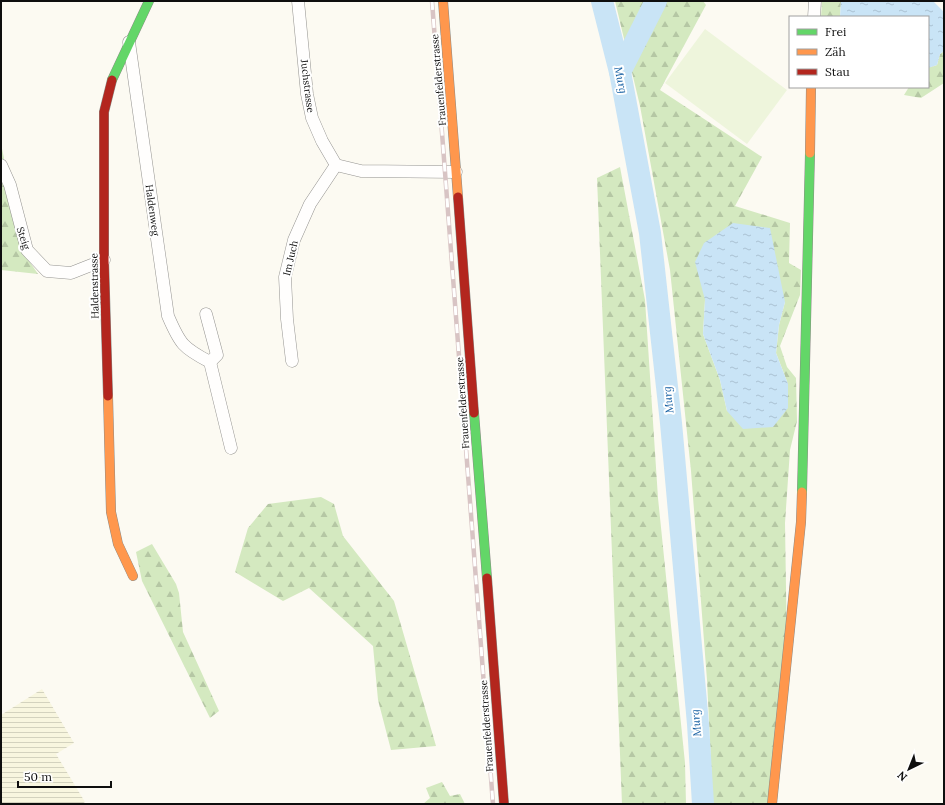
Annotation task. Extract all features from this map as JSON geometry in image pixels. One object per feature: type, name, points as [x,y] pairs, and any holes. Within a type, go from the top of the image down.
[{"type":"street","name":"Haldenstrasse","points":[[133,576],[118,544],[110,512],[104,260],[104,112],[113,74],[149,1]]},
{"type":"street","name":"Juchstrasse","points":[[298,1],[307,94],[312,118],[322,141],[336,165]]},
{"type":"street","name":"Frauenfelderstrasse","points":[[443,1],[504,804]]},
{"type":"street","points":[[814,16],[815,1]]},
{"type":"street","name":"Haldenweg","points":[[129,39],[168,316],[178,340],[190,352],[210,362]]},
{"type":"street","points":[[772,804],[801,522],[808,275],[811,88]]},
{"type":"street","name":"Steig","points":[[1,165],[10,185],[27,250],[47,271],[71,273],[104,260]]},
{"type":"street","points":[[336,165],[361,171],[456,172]]},
{"type":"street","name":"Im Juch","points":[[292,361],[285,277],[294,240],[310,204],[336,165]]},
{"type":"street","points":[[206,314],[217,355],[210,362],[231,448]]},
{"type":"shaded area","points":[[42,689],[74,743],[56,754],[85,802],[82,804],[1,804],[1,715]]},
{"type":"green space","points":[[615,1],[703,1],[706,5],[660,90],[762,157],[735,206],[790,223],[789,263],[801,270],[800,295],[780,346],[787,367],[796,378],[797,421],[790,450],[785,523],[787,653],[768,804],[713,804],[707,680],[691,471],[670,270],[640,106]],"holes":[[[705,300],[785,302],[779,325],[776,353],[788,384],[788,408],[727,411],[720,380],[703,334]]]},
{"type":"green space","points":[[822,1],[841,1],[840,16],[821,16]]},
{"type":"green space","points":[[705,29],[787,90],[747,144],[665,83]]},
{"type":"green space","points":[[944,51],[944,83],[921,98],[904,95],[908,88],[929,88],[929,68],[937,65],[940,54]]},
{"type":"green space","points":[[1,144],[4,158],[4,180],[23,252],[38,274],[1,270]]},
{"type":"green space","points":[[620,167],[645,300],[658,498],[685,763],[686,804],[622,804],[597,178]]},
{"type":"green space","points":[[321,497],[334,504],[343,536],[394,601],[436,746],[391,750],[378,700],[373,646],[309,588],[283,601],[235,572],[248,528],[268,504]]},
{"type":"green space","points":[[152,544],[176,584],[179,593],[183,632],[219,711],[210,718],[142,581],[136,552]]},
{"type":"green space","points":[[442,782],[450,796],[460,794],[465,804],[423,804],[430,798],[426,788]]},
{"type":"water","points":[[841,1],[933,1],[944,12],[944,51],[940,54],[937,65],[929,68],[929,16],[840,16]]},
{"type":"water","points":[[733,223],[770,228],[785,302],[779,325],[776,353],[788,384],[788,408],[773,427],[743,429],[727,411],[720,380],[703,334],[705,300],[695,262],[704,243]]},
{"type":"waterway","name":"Murg","points":[[602,1],[620,72],[650,233],[671,423],[698,724],[703,804]]},
{"type":"waterway","points":[[620,72],[656,1]]},
{"type":"railway","points":[[432,1],[493,804]]},
{"type":"traffic: fast","points":[[112,80],[149,1]]},
{"type":"traffic: fast","points":[[802,492],[810,153]]},
{"type":"traffic: fast","points":[[474,413],[487,578]]},
{"type":"traffic: slow","points":[[443,1],[458,197]]},
{"type":"traffic: slow","points":[[810,153],[811,88]]},
{"type":"traffic: slow","points":[[108,396],[111,512],[118,544],[133,576]]},
{"type":"traffic: slow","points":[[772,804],[801,522],[802,492]]},
{"type":"traffic: jam","points":[[108,396],[104,260],[104,112],[112,80]]},
{"type":"traffic: jam","points":[[458,197],[474,413]]},
{"type":"traffic: jam","points":[[487,578],[504,804]]}]
